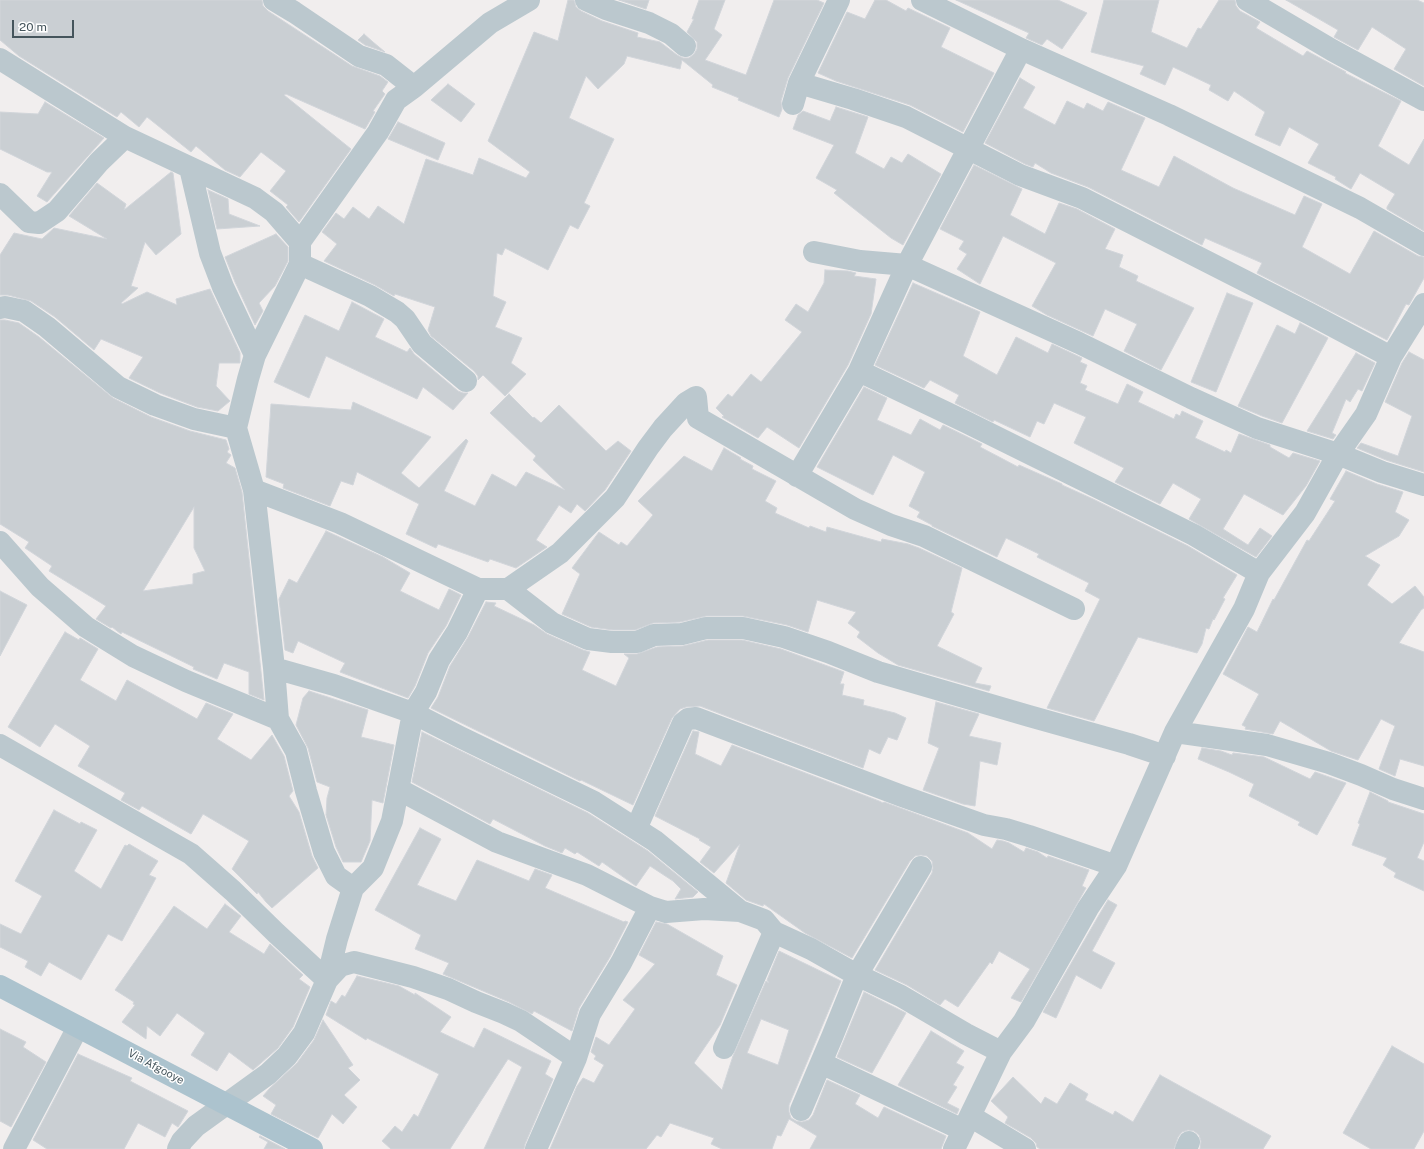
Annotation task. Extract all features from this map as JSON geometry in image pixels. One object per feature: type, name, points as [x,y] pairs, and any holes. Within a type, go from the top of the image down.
[{"type":"main road","name":"Via Afgooye","points":[[0,986],[312,1149]]},
{"type":"street","points":[[274,0],[299,6],[359,56],[386,65],[414,87]]},
{"type":"street","points":[[353,888],[336,876],[324,852],[296,751],[278,719],[274,668],[254,490],[236,428],[255,355],[300,264],[300,242],[378,132],[396,100],[414,87],[490,23],[529,0]]},
{"type":"street","points":[[586,0],[606,9],[649,23],[671,34],[685,46]]},
{"type":"street","points":[[793,104],[799,83],[839,0]]},
{"type":"street","points":[[922,0],[1021,49],[1168,115],[1353,205],[1424,246]]},
{"type":"street","points":[[1247,0],[1332,50],[1424,100]]},
{"type":"street","points":[[797,476],[859,371],[907,265],[1021,49]]},
{"type":"street","points":[[0,60],[125,137],[255,198],[274,212],[300,242]]},
{"type":"street","points":[[799,83],[906,117],[1020,175],[1082,198],[1391,357]]},
{"type":"street","points":[[0,194],[29,222],[39,223],[57,211],[99,162],[125,137]]},
{"type":"street","points":[[190,168],[210,253],[223,287],[255,355]]},
{"type":"street","points":[[814,252],[860,261],[907,265],[1079,343],[1191,398],[1258,428],[1338,454],[1382,472],[1424,485]]},
{"type":"street","points":[[300,264],[370,296],[397,312],[405,319],[422,344],[466,381]]},
{"type":"street","points":[[0,308],[5,307],[24,312],[36,319],[118,387],[155,405],[194,419],[236,428]]},
{"type":"street","points":[[962,1132],[1001,1052],[1024,1021],[1088,908],[1116,866],[1175,732],[1244,609],[1259,573],[1305,513],[1338,454],[1366,414],[1391,357],[1422,311]]},
{"type":"street","points":[[859,371],[966,422],[1187,532],[1259,573]]},
{"type":"street","points":[[254,490],[340,523],[478,589],[508,589],[560,553],[615,498],[663,428],[686,403],[696,397],[698,418],[855,509],[891,525],[924,536],[1074,609]]},
{"type":"street","points":[[0,542],[40,587],[86,627],[133,656],[186,681],[278,719]]},
{"type":"street","points":[[178,1149],[182,1141],[196,1126],[268,1074],[287,1056],[304,1033],[327,980],[337,939],[353,888],[373,868],[392,821],[413,713],[426,692],[439,660],[458,632],[478,589]]},
{"type":"street","points":[[508,589],[552,623],[588,639],[612,642],[637,642],[654,635],[682,634],[706,628],[743,628],[784,637],[828,652],[878,672],[1129,744],[1165,756]]},
{"type":"street","points":[[274,668],[334,685],[413,713],[594,802],[655,841],[740,911]]},
{"type":"street","points":[[636,829],[683,723],[688,719],[696,718],[902,796],[984,825],[1006,829],[1029,836],[1116,866]]},
{"type":"street","points":[[1175,732],[1267,745],[1328,763],[1362,775],[1393,789],[1424,799]]},
{"type":"street","points":[[0,745],[191,854],[233,891],[327,980]]},
{"type":"street","points":[[398,789],[497,842],[587,875],[650,907],[666,912],[704,909],[740,911],[764,920],[774,932],[811,949],[857,975],[901,996],[966,1034],[1001,1052]]},
{"type":"street","points":[[801,1110],[857,975],[921,867]]},
{"type":"street","points":[[536,1149],[576,1058],[590,1014],[621,963],[650,907]]},
{"type":"street","points":[[724,1048],[774,932]]},
{"type":"street","points":[[327,980],[340,966],[354,962],[413,977],[448,988],[476,1002],[521,1021],[576,1058]]},
{"type":"street","points":[[14,1149],[78,1027]]},
{"type":"street","points":[[821,1063],[962,1132],[1025,1149]]},
{"type":"building","points":[[0,0],[262,0],[263,6],[268,11],[352,66],[380,76],[388,82],[382,91],[385,94],[373,111],[375,112],[365,129],[286,94],[284,95],[351,149],[299,222],[286,207],[288,205],[270,191],[286,171],[261,152],[240,177],[225,170],[196,146],[191,152],[147,117],[139,127],[121,112],[117,117],[19,56],[0,40]]},
{"type":"building","points":[[568,0],[574,0],[576,7],[581,11],[602,21],[638,33],[637,37],[660,42],[677,55],[683,58],[689,58],[697,49],[697,42],[687,32],[694,19],[692,19],[699,0],[725,0],[714,29],[722,35],[705,60],[746,75],[774,0],[817,0],[824,3],[788,78],[781,101],[782,109],[779,117],[738,100],[739,98],[712,87],[713,85],[682,60],[680,69],[627,56],[624,64],[598,89],[586,76],[569,118],[614,139],[584,203],[590,206],[578,229],[570,225],[548,270],[505,248],[502,255],[497,253],[493,296],[506,302],[495,327],[522,338],[511,363],[526,374],[505,396],[483,375],[478,380],[478,376],[474,371],[431,336],[428,330],[435,307],[395,294],[394,296],[375,285],[324,261],[337,244],[322,232],[336,213],[344,219],[353,207],[369,219],[378,206],[404,224],[426,159],[473,175],[479,158],[526,178],[530,172],[488,141],[534,32],[558,41]]},
{"type":"building","points":[[619,0],[649,0],[646,9]]},
{"type":"building","points":[[875,0],[886,0],[906,11],[908,8],[950,28],[941,47],[994,73],[963,132],[910,105],[836,81],[818,73],[847,12],[865,19]]},
{"type":"building","points":[[956,0],[1058,0],[1087,13],[1062,49],[1047,39],[1042,45],[1026,38],[1029,33]]},
{"type":"building","points":[[1104,0],[1159,0],[1151,32],[1187,48],[1198,28],[1201,29],[1219,0],[1235,0],[1236,6],[1240,11],[1260,22],[1256,28],[1303,56],[1307,51],[1346,72],[1345,73],[1401,101],[1378,146],[1409,165],[1424,139],[1424,231],[1387,209],[1395,194],[1360,173],[1351,189],[1335,179],[1336,177],[1308,163],[1319,144],[1289,127],[1280,146],[1255,135],[1265,112],[1234,91],[1228,101],[1209,90],[1211,85],[1173,67],[1165,85],[1140,74],[1144,66],[1091,52]]},
{"type":"building","points":[[1286,0],[1417,0],[1424,3],[1424,86],[1394,69],[1406,49],[1372,27],[1358,50],[1334,37],[1338,30]]},
{"type":"building","points":[[364,34],[385,52],[365,45],[358,40]]},
{"type":"building","points":[[1020,78],[1035,87],[1023,108],[1055,125],[1067,101],[1084,109],[1087,103],[1103,111],[1108,102],[1145,118],[1121,170],[1159,187],[1174,156],[1233,188],[1295,215],[1304,196],[1322,204],[1302,247],[1350,274],[1374,231],[1418,256],[1424,257],[1424,278],[1409,305],[1406,304],[1387,340],[1257,273],[1262,263],[1205,238],[1202,245],[1088,187],[1051,173],[1035,163],[1033,167],[1025,164],[985,143]]},
{"type":"building","points":[[448,84],[475,104],[461,122],[431,100]]},
{"type":"building","points":[[45,102],[104,138],[47,202],[37,196],[52,172],[47,172],[0,149],[0,112],[38,114]]},
{"type":"building","points":[[836,107],[868,117],[855,153],[884,169],[891,157],[902,163],[908,154],[941,174],[903,245],[891,238],[834,193],[837,190],[816,178],[834,145],[793,129],[798,115],[803,111],[830,121]]},
{"type":"building","points":[[398,122],[445,143],[438,160],[388,139]]},
{"type":"building","points":[[974,165],[1022,189],[1010,215],[1045,234],[1059,203],[1077,209],[1115,229],[1105,249],[1123,255],[1119,267],[1138,276],[1136,281],[1194,308],[1161,370],[1124,351],[1137,324],[1105,309],[1093,336],[1047,315],[1032,306],[1056,263],[1003,236],[980,284],[957,269],[967,254],[959,249],[964,241],[940,229]]},
{"type":"building","points":[[171,172],[173,173],[181,234],[156,255],[145,242],[131,286],[138,288],[121,303],[122,304],[147,292],[177,305],[176,299],[210,289],[240,353],[240,363],[219,363],[216,386],[230,401],[218,411],[197,407],[160,393],[129,378],[143,357],[101,339],[94,350],[55,317],[31,301],[8,295],[0,295],[0,255],[14,233],[42,239],[54,228],[107,239],[69,216],[97,183],[126,204],[124,210]]},
{"type":"building","points":[[208,190],[228,199],[229,214],[260,226],[217,229]]},
{"type":"building","points":[[276,234],[288,247],[288,261],[275,286],[259,303],[263,311],[255,325],[225,257]]},
{"type":"building","points":[[825,270],[848,271],[856,273],[854,276],[876,279],[871,314],[848,365],[799,448],[767,427],[758,438],[722,417],[724,416],[716,408],[728,394],[732,397],[751,374],[761,382],[802,332],[785,320],[796,304],[808,312],[824,283]]},
{"type":"building","points":[[913,283],[980,312],[963,356],[997,375],[1016,337],[1048,353],[1052,344],[1082,358],[1080,362],[1087,365],[1080,383],[1087,386],[1085,390],[1118,404],[1127,384],[1143,392],[1138,402],[1174,419],[1176,414],[1180,416],[1182,411],[1203,421],[1195,438],[1225,452],[1226,450],[1231,453],[1239,434],[1270,445],[1270,447],[1289,458],[1293,453],[1320,461],[1306,486],[1283,515],[1244,494],[1223,529],[1248,545],[1260,528],[1272,536],[1256,557],[1189,519],[1201,499],[1173,483],[1160,504],[1115,482],[1124,468],[1074,443],[1086,417],[1054,403],[1044,424],[1037,421],[1030,437],[994,420],[993,422],[955,403],[959,395],[930,380],[924,388],[875,365]]},
{"type":"building","points":[[1227,293],[1253,303],[1216,392],[1191,382]]},
{"type":"building","points":[[352,302],[384,319],[375,337],[407,352],[410,348],[414,354],[458,391],[468,393],[453,410],[423,387],[417,399],[326,356],[309,398],[274,382],[305,315],[339,331]]},
{"type":"building","points":[[0,320],[5,320],[19,323],[39,337],[113,398],[151,417],[190,431],[226,440],[229,449],[227,452],[231,455],[226,463],[235,468],[242,492],[264,700],[249,694],[249,672],[224,663],[217,679],[193,669],[194,667],[122,632],[121,634],[112,627],[111,628],[96,619],[106,606],[49,571],[52,566],[25,548],[29,542],[0,524]],"holes":[[[194,507],[194,548],[205,571],[193,574],[193,584],[143,591]]]},
{"type":"building","points":[[1300,323],[1328,338],[1282,423],[1238,406],[1277,325],[1295,334]]},
{"type":"building","points":[[1409,352],[1424,360],[1424,472],[1386,460],[1357,448],[1361,443],[1398,456],[1412,416],[1385,402],[1402,363]]},
{"type":"building","points":[[1356,353],[1375,363],[1362,391],[1358,389],[1350,402],[1346,399],[1332,433],[1336,435],[1333,439],[1307,431]]},
{"type":"building","points":[[864,387],[887,398],[877,420],[911,435],[920,419],[940,430],[943,425],[982,444],[980,447],[1018,467],[1019,465],[1062,484],[1188,546],[1237,575],[1223,598],[1225,599],[1209,629],[1206,628],[1202,644],[1197,653],[1138,637],[1094,721],[1047,708],[1100,599],[1085,591],[1089,583],[1037,557],[1039,554],[1006,538],[997,557],[932,526],[917,517],[920,512],[909,506],[925,472],[893,455],[873,495],[817,467]]},
{"type":"building","points":[[509,394],[533,418],[534,417],[541,423],[559,405],[606,451],[618,441],[631,451],[605,490],[585,511],[577,504],[571,513],[559,505],[536,540],[547,547],[516,568],[490,559],[488,562],[438,544],[436,548],[406,534],[419,504],[357,472],[353,485],[341,481],[330,506],[283,488],[284,484],[266,477],[271,404],[351,410],[353,402],[431,437],[401,473],[419,488],[466,439],[468,441],[444,491],[475,506],[492,474],[516,487],[526,472],[565,490],[533,460],[536,456],[490,413]]},
{"type":"building","points":[[724,448],[753,466],[752,469],[776,481],[765,501],[777,508],[775,513],[809,528],[810,526],[826,532],[827,527],[881,542],[882,539],[908,544],[962,568],[951,612],[954,614],[937,646],[982,668],[975,683],[991,686],[989,691],[898,665],[878,653],[857,637],[860,632],[848,623],[856,612],[817,600],[808,632],[787,625],[743,616],[706,616],[680,622],[653,623],[635,630],[613,630],[591,627],[562,614],[580,574],[572,568],[599,532],[619,545],[621,542],[627,546],[653,515],[638,501],[684,456],[712,471]]},
{"type":"building","points":[[1346,471],[1377,484],[1403,492],[1395,512],[1409,520],[1399,536],[1365,556],[1380,565],[1367,585],[1392,604],[1415,586],[1424,597],[1424,608],[1421,610],[1399,643],[1424,652],[1424,766],[1400,759],[1395,776],[1379,769],[1395,726],[1381,719],[1358,760],[1331,751],[1280,721],[1273,734],[1245,729],[1246,727],[1242,725],[1259,694],[1223,674],[1248,627],[1257,632],[1273,599],[1274,600],[1307,540],[1309,541],[1335,501],[1330,499]]},
{"type":"building","points":[[326,531],[383,557],[410,573],[400,591],[439,610],[449,589],[461,595],[446,626],[428,653],[415,686],[408,698],[340,672],[345,663],[298,641],[293,653],[285,650],[279,599],[289,579],[297,583]]},
{"type":"building","points":[[0,591],[27,605],[0,656]]},
{"type":"building","points":[[486,602],[496,603],[494,606],[534,625],[547,634],[590,652],[582,670],[616,686],[629,658],[624,654],[637,654],[657,647],[683,646],[708,640],[742,640],[781,649],[844,672],[840,684],[844,684],[842,695],[864,700],[863,705],[895,713],[906,718],[897,740],[888,737],[880,754],[869,749],[863,768],[700,706],[686,707],[680,709],[672,718],[633,805],[581,780],[580,781],[431,708],[438,697],[450,666],[468,637]]},
{"type":"building","points":[[65,632],[79,640],[80,638],[98,649],[80,680],[116,701],[127,680],[197,719],[206,703],[233,714],[217,739],[251,760],[272,735],[284,756],[293,791],[289,796],[299,812],[312,856],[318,868],[272,908],[258,892],[257,894],[232,869],[249,841],[203,814],[191,834],[142,806],[139,810],[121,800],[125,793],[78,766],[90,746],[55,724],[40,747],[8,727]]},
{"type":"building","points":[[309,691],[368,710],[361,737],[394,745],[383,803],[372,800],[370,841],[361,862],[343,862],[336,847],[326,815],[327,798],[330,787],[317,782],[308,748],[296,725],[303,698]]},
{"type":"building","points":[[936,702],[979,714],[969,736],[1001,743],[997,765],[980,761],[975,806],[963,804],[923,790],[939,748],[928,743]]},
{"type":"building","points":[[693,731],[699,732],[695,754],[721,766],[732,745],[883,803],[884,802],[968,833],[992,849],[997,840],[1003,841],[1024,852],[1026,848],[1038,852],[1047,858],[1048,856],[1089,870],[1082,886],[1086,888],[1021,1002],[1011,998],[1030,969],[999,951],[992,964],[990,962],[958,1007],[945,999],[940,1005],[907,985],[875,970],[932,873],[932,861],[927,856],[915,856],[910,861],[852,958],[805,933],[764,904],[763,906],[746,900],[726,883],[740,844],[714,873],[700,862],[711,847],[699,840],[700,839],[655,816]]},
{"type":"building","points":[[422,732],[588,813],[648,851],[698,892],[693,897],[675,899],[681,889],[673,881],[650,866],[636,886],[602,862],[599,866],[577,852],[575,854],[565,848],[562,853],[545,846],[493,819],[490,824],[412,782]]},
{"type":"building","points":[[1202,748],[1221,751],[1232,755],[1233,753],[1264,757],[1310,779],[1315,772],[1346,783],[1317,835],[1298,825],[1300,822],[1249,796],[1254,784],[1198,759]]},
{"type":"building","points":[[1370,792],[1388,802],[1424,814],[1424,842],[1417,858],[1424,861],[1424,891],[1394,877],[1396,873],[1383,865],[1387,858],[1352,845],[1360,824],[1358,823]]},
{"type":"building","points":[[54,810],[80,824],[81,822],[97,830],[74,871],[101,889],[125,845],[127,846],[129,844],[158,861],[149,875],[156,878],[122,941],[108,934],[81,980],[49,962],[41,976],[25,967],[28,961],[0,947],[0,924],[21,934],[42,896],[15,881]]},
{"type":"building","points":[[420,828],[441,839],[417,885],[456,901],[477,860],[529,881],[535,869],[552,875],[545,888],[624,922],[628,922],[610,957],[579,1008],[572,1031],[534,1011],[532,1014],[509,1002],[443,974],[449,963],[415,949],[421,935],[375,910]]},
{"type":"building","points":[[1108,900],[1117,905],[1092,951],[1115,963],[1101,989],[1076,975],[1056,1018],[1043,1012],[1099,915]]},
{"type":"building","points":[[225,904],[241,916],[229,932],[264,954],[270,944],[303,975],[299,979],[310,987],[293,1027],[278,1048],[253,1070],[229,1052],[217,1071],[191,1055],[205,1033],[177,1013],[160,1036],[147,1026],[146,1039],[122,1022],[135,1005],[133,1004],[134,1002],[115,990],[174,906],[207,929]]},
{"type":"building","points":[[656,922],[667,924],[723,956],[716,975],[737,985],[720,1025],[694,1063],[722,1090],[733,1056],[766,981],[769,983],[767,980],[779,951],[841,981],[789,1105],[791,1118],[802,1122],[809,1120],[813,1115],[827,1080],[860,1095],[855,1104],[878,1118],[884,1107],[946,1136],[941,1149],[810,1149],[817,1136],[789,1119],[781,1136],[777,1135],[772,1149],[722,1149],[711,1144],[714,1138],[670,1123],[661,1137],[657,1135],[646,1149],[550,1149],[577,1086],[583,1078],[594,1083],[604,1065],[594,1059],[596,1056],[591,1052],[596,1037],[609,1045],[635,1009],[623,1000],[655,964],[639,955]],"holes":[[[761,1019],[789,1030],[778,1065],[747,1053]]]},
{"type":"building","points":[[357,976],[399,986],[415,995],[415,993],[451,1017],[440,1032],[474,1048],[484,1028],[551,1061],[545,1074],[553,1079],[524,1149],[484,1149],[522,1067],[508,1059],[450,1149],[391,1149],[382,1141],[395,1126],[402,1132],[414,1114],[418,1117],[439,1074],[367,1038],[366,1040],[326,1015],[331,1001],[336,1004],[342,995],[345,997]]},
{"type":"building","points":[[864,992],[906,1013],[872,1073],[837,1057]]},
{"type":"building","points":[[323,1020],[353,1065],[348,1068],[360,1080],[344,1095],[357,1107],[343,1124],[332,1114],[318,1138],[271,1114],[276,1105],[263,1096],[297,1063],[314,1040]]},
{"type":"building","points":[[0,1029],[26,1042],[23,1047],[46,1062],[11,1127],[0,1121]]},
{"type":"building","points":[[931,1031],[964,1051],[956,1063],[964,1067],[953,1085],[957,1087],[947,1103],[959,1109],[957,1114],[898,1085]]},
{"type":"building","points":[[1392,1046],[1424,1064],[1424,1131],[1414,1149],[1371,1149],[1343,1133]]},
{"type":"building","points":[[78,1054],[132,1078],[130,1081],[188,1111],[178,1127],[172,1123],[165,1137],[138,1123],[124,1149],[47,1149],[33,1140]]},
{"type":"building","points":[[1160,1075],[1271,1136],[1263,1149],[1200,1149],[1201,1141],[1199,1135],[1194,1131],[1188,1130],[1182,1132],[1178,1137],[1174,1149],[1040,1149],[1031,1138],[1005,1123],[1008,1117],[991,1101],[1013,1077],[1041,1104],[1045,1097],[1057,1104],[1070,1083],[1088,1094],[1085,1100],[1113,1115],[1115,1111],[1133,1122]]},
{"type":"building","points":[[260,1136],[285,1149],[264,1149],[268,1142],[259,1137]]}]
